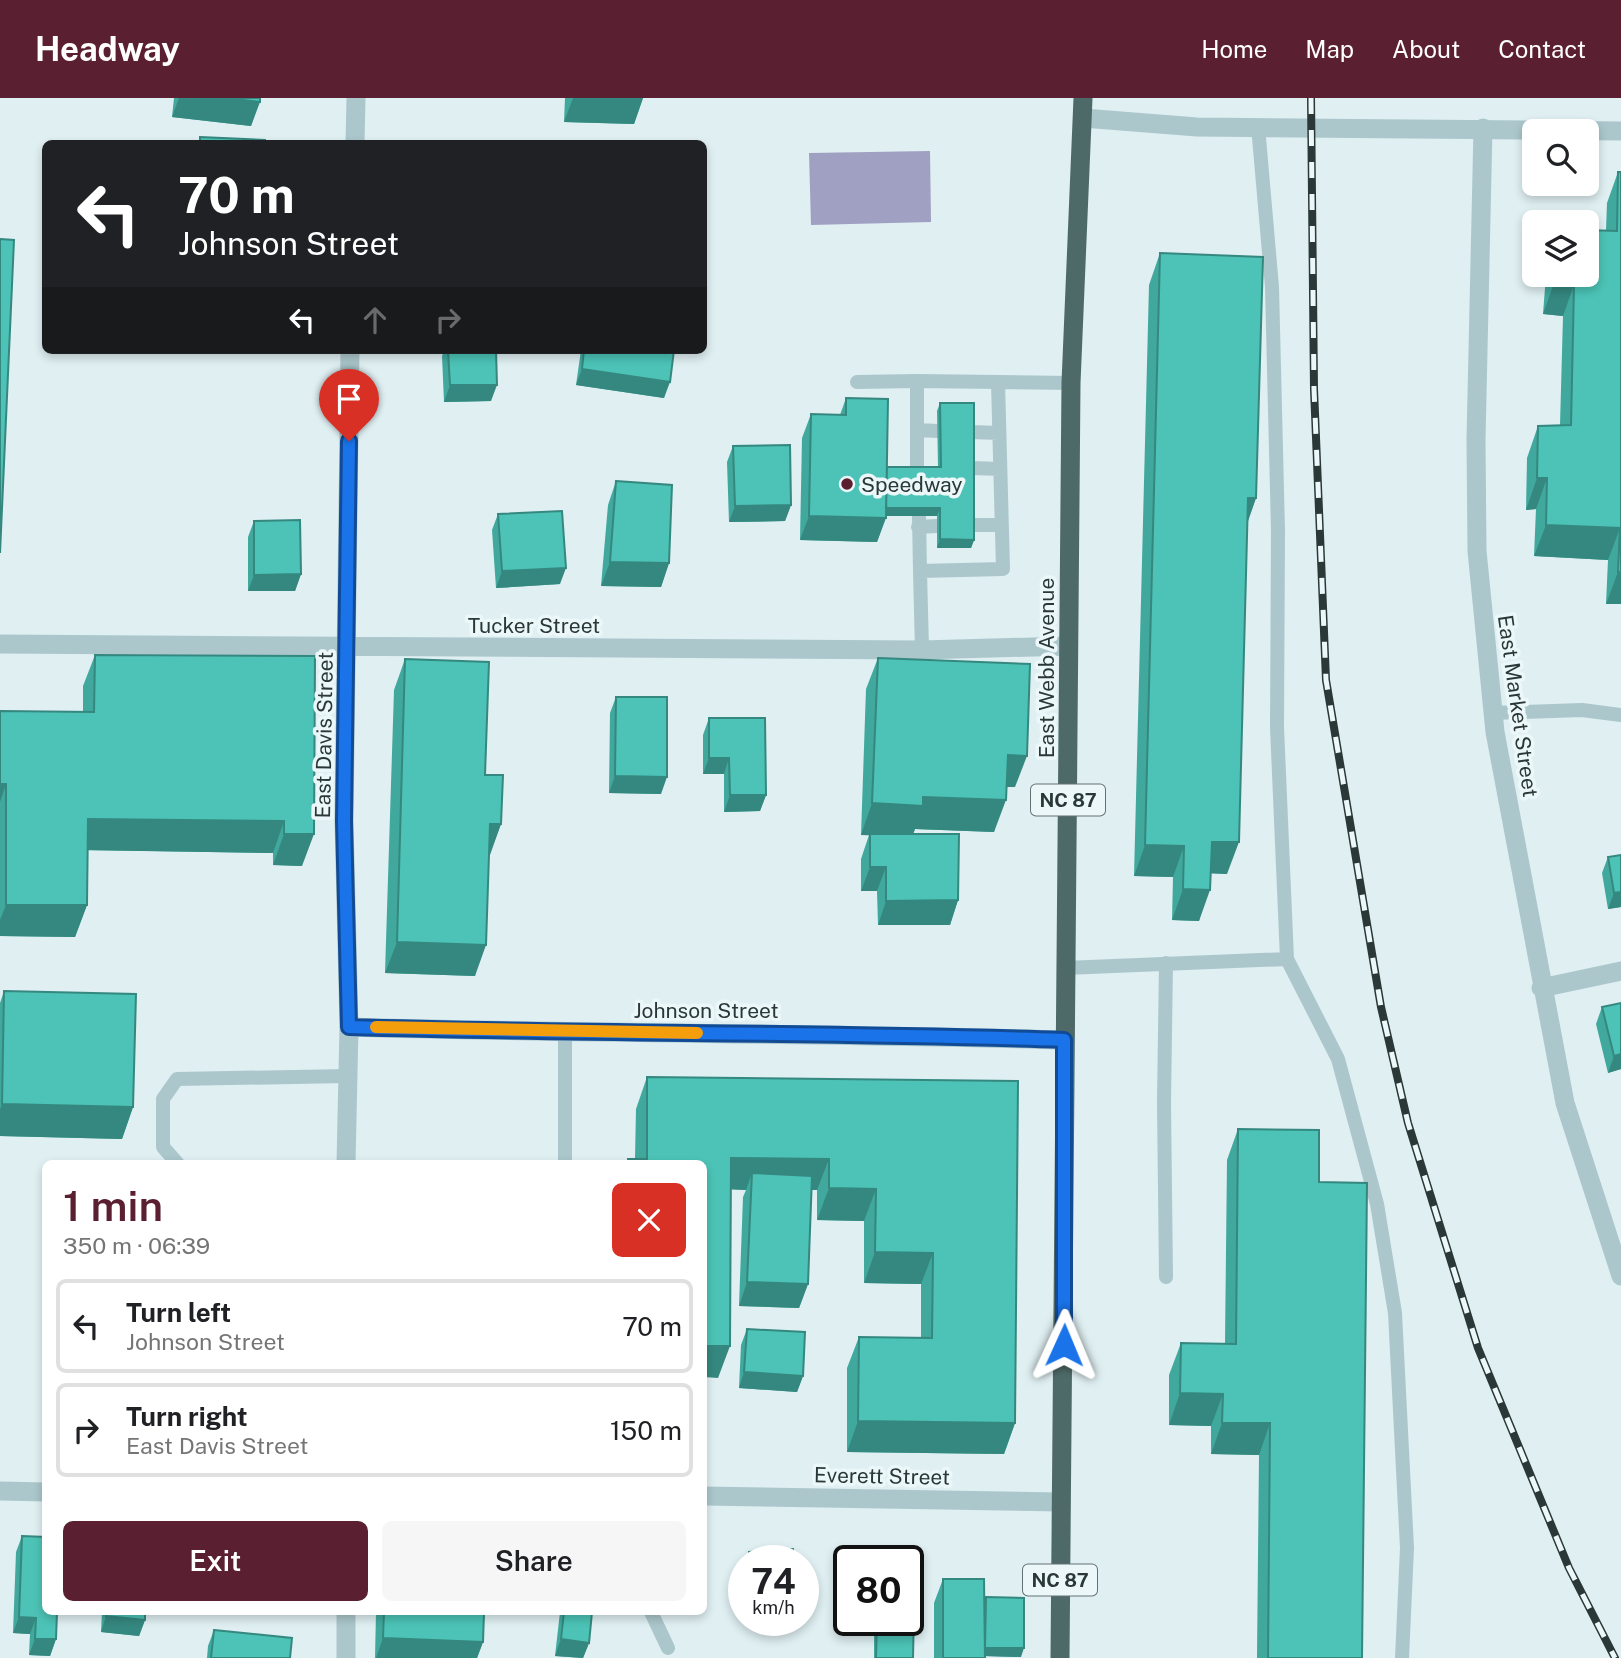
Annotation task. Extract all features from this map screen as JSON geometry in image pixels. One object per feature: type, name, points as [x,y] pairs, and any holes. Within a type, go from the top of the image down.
[{"type":"highway","name":"East Webb Avenue","points":[[1060,1658],[1071,383],[1083,98]]},
{"type":"street","points":[[355,140],[356,98]]},
{"type":"street","points":[[1083,118],[1197,127],[1621,131]]},
{"type":"street","name":"East Market Street","points":[[1483,128],[1476,440],[1477,551],[1492,713],[1541,988],[1565,1104],[1621,1276]]},
{"type":"street","name":"East Davis Street","points":[[346,1160],[349,1027],[344,821],[350,354]]},
{"type":"street","name":"Tucker Street","points":[[0,644],[922,650],[1068,646]]},
{"type":"street","points":[[1541,988],[1621,971]]},
{"type":"street","name":"Johnson Street","points":[[349,1027],[565,1033],[826,1033],[1064,1040]]},
{"type":"street","points":[[0,1492],[42,1492]]},
{"type":"street","name":"Everett Street","points":[[707,1496],[1061,1502]]},
{"type":"street","points":[[346,1615],[346,1658]]},
{"type":"lane","points":[[1258,127],[1272,288],[1278,531],[1277,726],[1287,959],[1338,1059],[1377,1204],[1395,1313],[1407,1548],[1402,1658]]},
{"type":"lane","points":[[917,381],[921,469]]},
{"type":"lane","points":[[857,382],[1071,383]]},
{"type":"lane","points":[[920,571],[1003,569],[998,382]]},
{"type":"lane","points":[[918,430],[938,431]]},
{"type":"lane","points":[[971,432],[999,433]]},
{"type":"lane","points":[[972,468],[1000,469]]},
{"type":"lane","points":[[922,650],[918,522],[937,526]]},
{"type":"lane","points":[[971,525],[1001,525]]},
{"type":"lane","points":[[1492,713],[1582,710],[1621,715]]},
{"type":"lane","points":[[1065,968],[1120,968],[1166,963],[1287,959]]},
{"type":"lane","points":[[1166,963],[1166,1277]]},
{"type":"lane","points":[[565,1033],[565,1160]]},
{"type":"lane","points":[[174,1160],[163,1147],[163,1099],[177,1079],[348,1076]]},
{"type":"lane","points":[[652,1615],[668,1648]]},
{"type":"shaded area","points":[[930,151],[931,222],[811,225],[809,153]]},
{"type":"building","points":[[226,98],[260,98],[260,102]]},
{"type":"building","points":[[200,137],[265,140],[200,140]]},
{"type":"building","points":[[1618,172],[1621,172],[1621,572],[1618,572],[1620,528],[1546,525],[1547,478],[1537,478],[1538,426],[1571,425],[1574,287],[1599,287],[1599,230],[1617,231]]},
{"type":"building","points":[[0,239],[14,240],[0,553]]},
{"type":"building","points":[[1160,253],[1263,257],[1256,498],[1248,498],[1239,842],[1212,842],[1210,890],[1183,889],[1184,846],[1145,845]]},
{"type":"building","points":[[448,354],[496,354],[497,385],[450,385]]},
{"type":"building","points":[[584,354],[674,354],[670,382],[582,369]]},
{"type":"building","points":[[846,398],[888,399],[886,518],[809,516],[811,414],[846,415]]},
{"type":"building","points":[[940,403],[974,403],[974,540],[940,539],[940,508],[886,508],[887,467],[941,467]]},
{"type":"building","points":[[790,445],[791,505],[735,506],[733,446]]},
{"type":"building","points":[[616,481],[672,485],[669,563],[610,562]]},
{"type":"building","points":[[562,511],[566,568],[502,571],[498,514]]},
{"type":"building","points":[[300,520],[301,574],[254,575],[254,521]]},
{"type":"building","points":[[95,655],[315,656],[314,834],[284,834],[284,821],[88,819],[87,905],[6,905],[6,784],[0,784],[0,711],[94,712]]},
{"type":"building","points":[[878,658],[1030,664],[1027,756],[1008,755],[1006,800],[923,797],[923,806],[872,803]]},
{"type":"building","points":[[405,659],[489,662],[485,775],[503,775],[501,824],[490,824],[486,945],[397,942]]},
{"type":"building","points":[[616,697],[667,697],[667,777],[615,776]]},
{"type":"building","points":[[709,718],[765,718],[766,795],[730,795],[729,758],[709,758]]},
{"type":"building","points":[[870,834],[959,834],[958,900],[886,901],[886,867],[870,867]]},
{"type":"building","points":[[1621,855],[1621,892],[1614,893],[1608,857]]},
{"type":"building","points":[[4,991],[136,994],[133,1107],[2,1104]]},
{"type":"building","points":[[1621,1003],[1621,1054],[1614,1056],[1602,1007]]},
{"type":"building","points":[[647,1077],[1018,1081],[1015,1423],[858,1421],[859,1337],[932,1338],[933,1253],[875,1252],[876,1189],[829,1188],[829,1159],[731,1158],[730,1346],[707,1346],[707,1160],[628,1160],[647,1159]]},
{"type":"building","points":[[1238,1129],[1319,1130],[1319,1182],[1367,1183],[1362,1658],[1268,1658],[1270,1423],[1222,1423],[1223,1394],[1180,1393],[1181,1343],[1236,1344]]},
{"type":"building","points":[[752,1173],[812,1176],[808,1284],[747,1282]]},
{"type":"building","points":[[747,1329],[805,1332],[803,1376],[744,1372]]},
{"type":"building","points":[[22,1536],[42,1537],[42,1615],[57,1615],[56,1639],[35,1639],[36,1618],[19,1617]]},
{"type":"building","points":[[943,1579],[984,1579],[985,1658],[943,1658]]},
{"type":"building","points":[[986,1597],[1024,1598],[1024,1648],[985,1648]]},
{"type":"building","points":[[145,1615],[145,1620],[106,1616]]},
{"type":"building","points":[[384,1615],[484,1615],[483,1642],[383,1638]]},
{"type":"building","points":[[564,1615],[592,1615],[589,1643],[561,1639]]},
{"type":"building","points":[[214,1630],[292,1638],[290,1658],[211,1658]]},
{"type":"building","points":[[877,1636],[913,1636],[913,1658],[876,1658]]},
{"type":"railway","points":[[1311,98],[1314,389],[1326,680],[1381,1007],[1408,1123],[1478,1348],[1569,1568],[1615,1658]]},
{"type":"slow traffic","points":[[376,1027],[565,1033],[697,1033]]},
{"type":"place","name":"Speedway","points":[[847,484]]},
{"type":"route","points":[[349,441],[344,821],[349,1027],[565,1033],[826,1033],[1064,1040],[1064,1345]]}]
